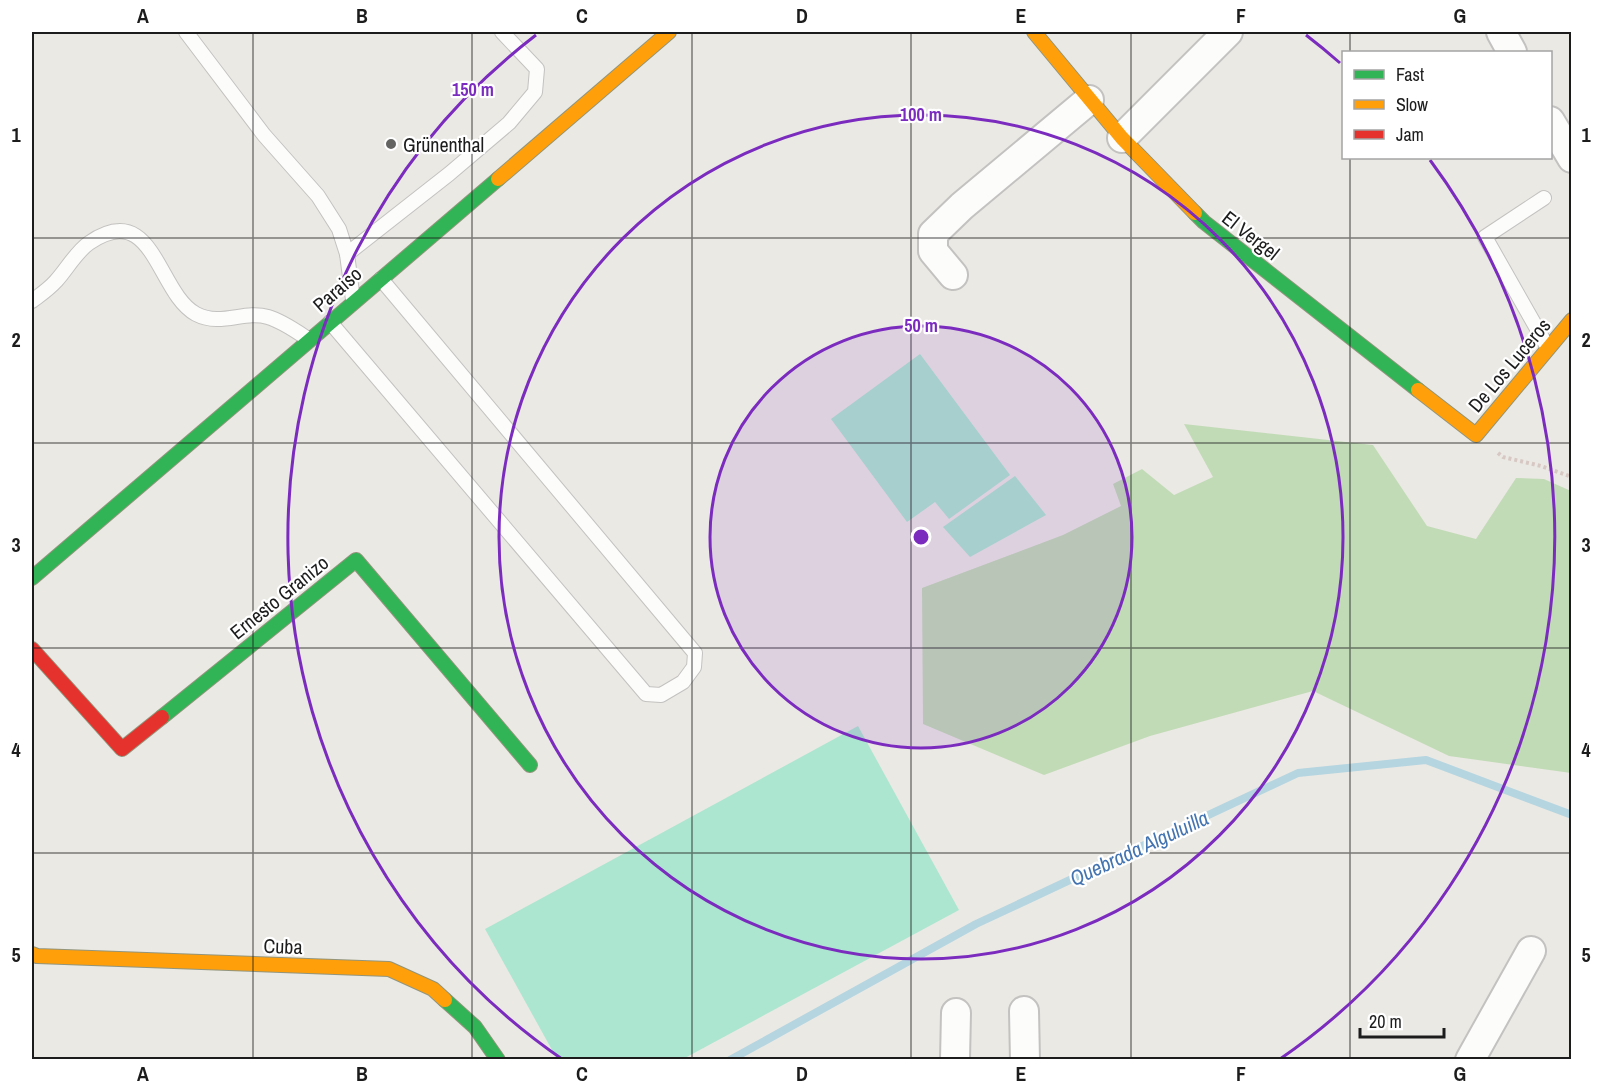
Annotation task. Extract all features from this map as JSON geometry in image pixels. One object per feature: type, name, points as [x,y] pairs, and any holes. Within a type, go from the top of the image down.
[{"type":"street","name":"Paraiso","points":[[32,578],[353,300],[669,32]]},
{"type":"street","name":"El Vergel","points":[[1034,32],[1122,138],[1203,222],[1476,435]]},
{"type":"street","points":[[1122,138],[1228,32]]},
{"type":"street","points":[[1501,32],[1511,51]]},
{"type":"street","points":[[953,275],[933,251],[933,234],[962,206],[1089,100]]},
{"type":"street","points":[[1552,123],[1572,158]]},
{"type":"street","name":"De Los Luceros","points":[[1476,435],[1572,320]]},
{"type":"street","name":"Ernesto Granizo","points":[[32,649],[122,749],[356,560],[530,765]]},
{"type":"street","points":[[1470,1059],[1531,951]]},
{"type":"street","name":"Cuba","points":[[32,954],[389,969],[433,989],[475,1027],[498,1059]]},
{"type":"street","points":[[1024,1011],[1024,1059]]},
{"type":"street","points":[[955,1059],[956,1013]]},
{"type":"lane","points":[[186,32],[264,135],[318,196],[339,229],[347,254],[353,300]]},
{"type":"lane","points":[[347,254],[509,123],[535,92],[537,69],[502,32]]},
{"type":"lane","points":[[1544,198],[1485,237],[1548,348]]},
{"type":"lane","points":[[32,301],[55,283],[86,244],[106,233],[127,231],[142,241],[157,259],[183,304],[195,313],[210,320],[267,316],[308,339]]},
{"type":"lane","points":[[329,321],[646,694],[661,695],[683,682],[694,667],[695,654],[380,278]]},
{"type":"path","points":[[1476,435],[1503,457],[1541,466],[1572,477]]},
{"type":"green space","points":[[920,354],[1010,475],[949,519],[935,502],[907,522],[831,419]]},
{"type":"green space","points":[[1184,424],[1373,445],[1427,526],[1476,539],[1516,478],[1544,479],[1571,491],[1571,773],[1449,756],[1313,691],[1150,736],[1044,775],[923,724],[922,588],[1063,535],[1121,506],[1113,484],[1142,469],[1174,495],[1213,477]]},
{"type":"green space","points":[[1015,476],[1046,515],[970,557],[943,527]]},
{"type":"green space","points":[[858,726],[959,910],[683,1059],[557,1059],[485,929]]},
{"type":"waterway","name":"Quebrada Alguluilla","points":[[730,1060],[976,924],[1298,773],[1426,760],[1572,815]]},
{"type":"traffic: fast","points":[[32,578],[498,179]]},
{"type":"traffic: fast","points":[[1195,213],[1418,390]]},
{"type":"traffic: fast","points":[[162,717],[356,560],[530,765]]},
{"type":"traffic: fast","points":[[445,1000],[475,1027],[498,1060]]},
{"type":"traffic: slow","points":[[498,179],[669,32]]},
{"type":"traffic: slow","points":[[1034,32],[1122,138],[1195,213]]},
{"type":"traffic: slow","points":[[1418,390],[1476,435],[1572,320]]},
{"type":"traffic: slow","points":[[32,954],[389,969],[433,989],[445,1000]]},
{"type":"traffic: jam","points":[[32,649],[122,749],[162,717]]},
{"type":"place","name":"Grünenthal","points":[[391,144]]}]
